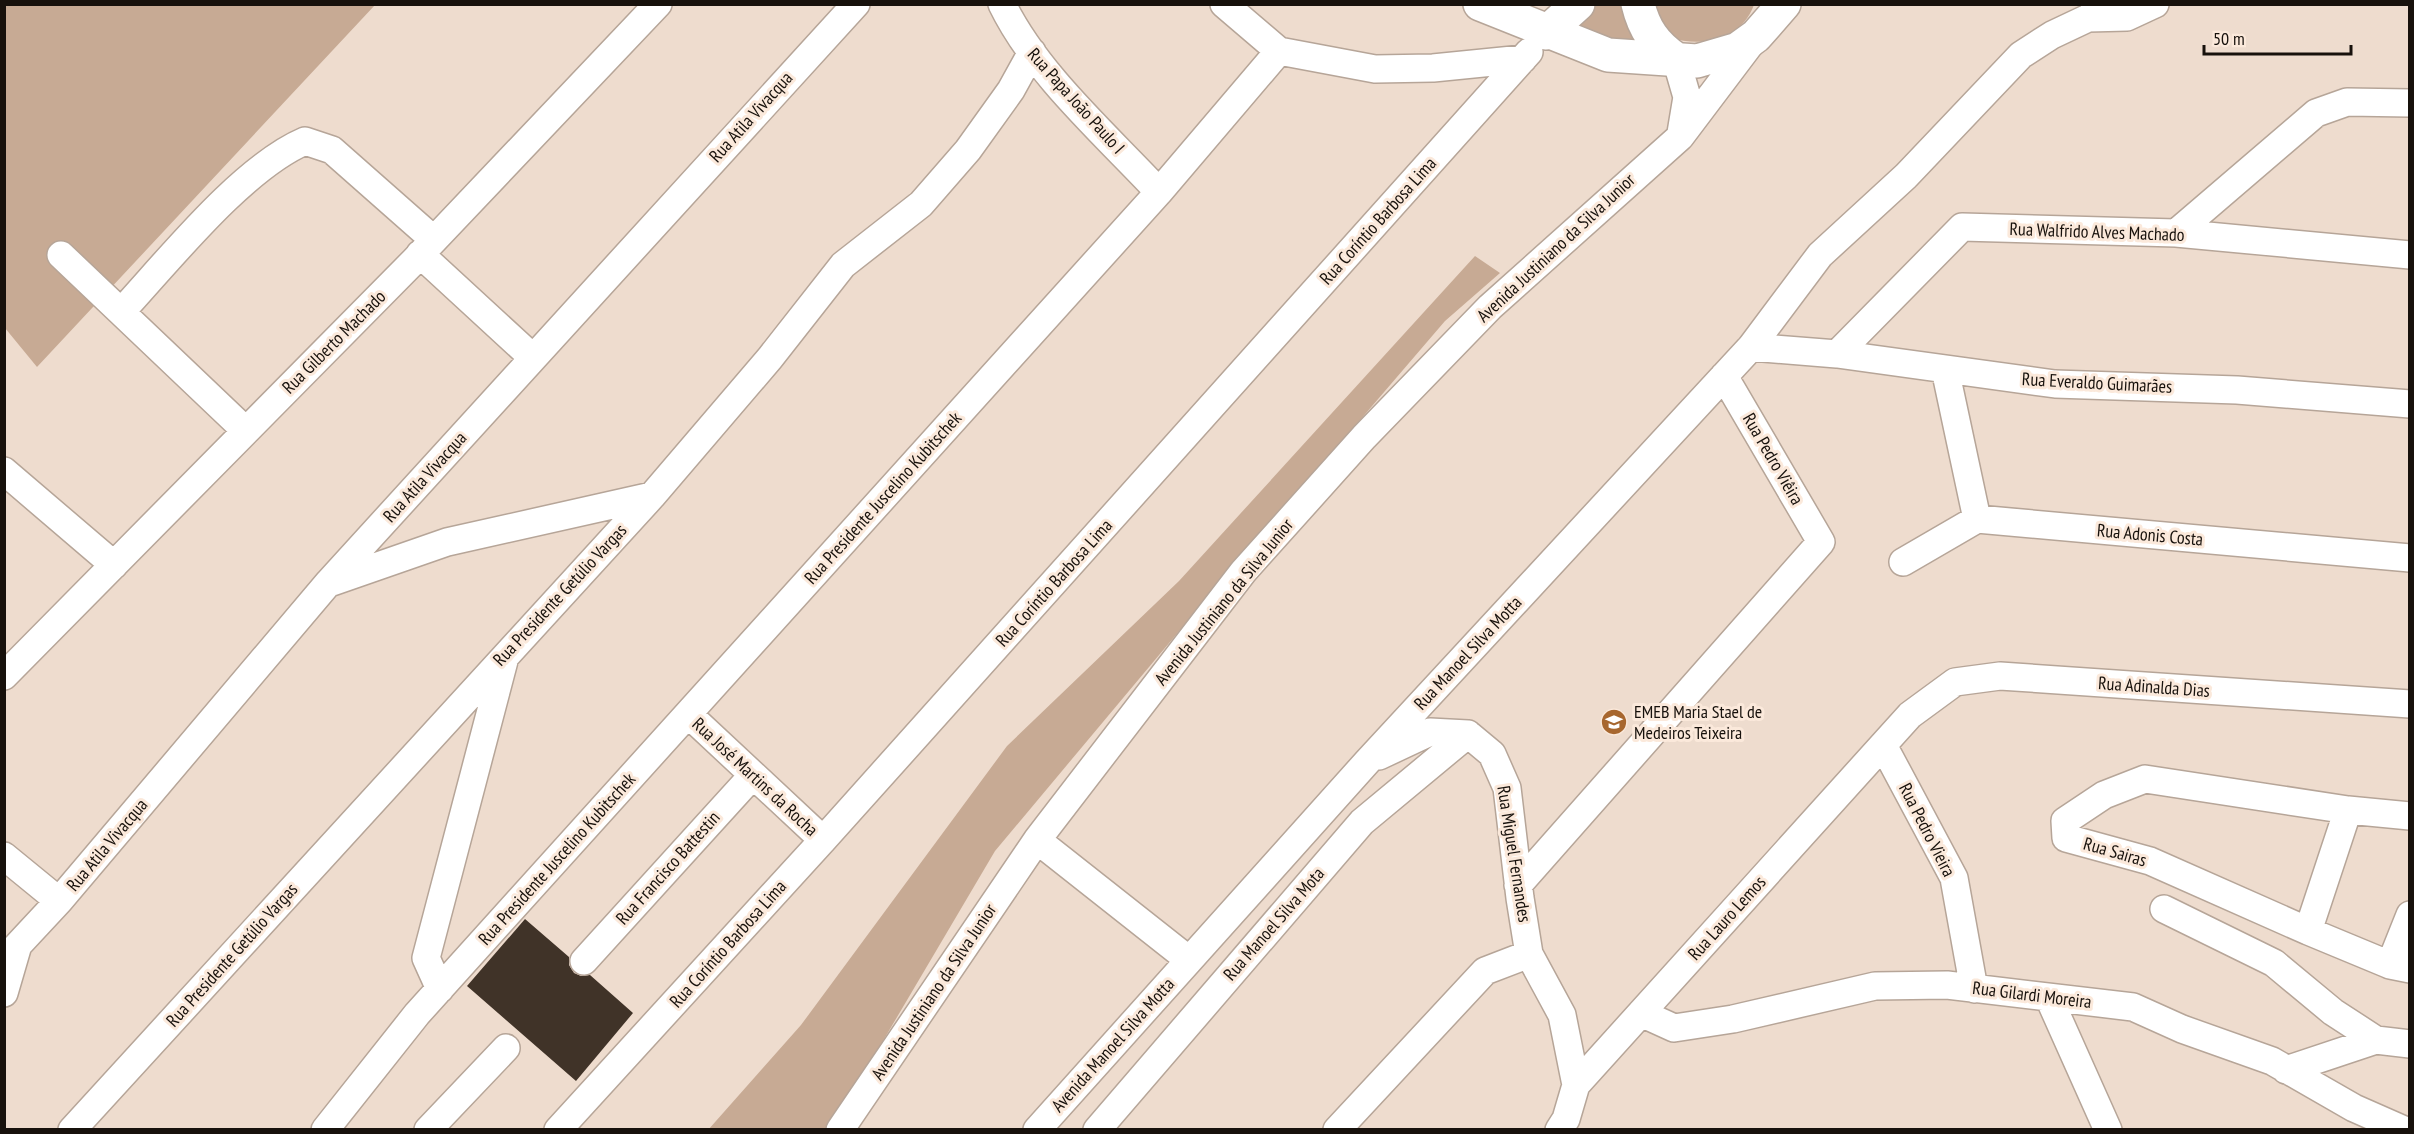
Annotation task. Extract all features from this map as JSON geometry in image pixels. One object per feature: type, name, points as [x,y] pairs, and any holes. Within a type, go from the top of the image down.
[{"type":"main road","points":[[1480,4],[1546,33],[1608,55],[1697,61],[1738,49],[1756,36],[1784,4]]},
{"type":"main road","points":[[1546,33],[1578,4]]},
{"type":"main road","points":[[1638,4],[1650,35],[1662,49],[1676,58]]},
{"type":"main road","points":[[1756,36],[1770,4]]},
{"type":"street","name":"Rua Gilberto Machado","points":[[10,660],[114,565],[427,247],[658,4]]},
{"type":"street","name":"Rua Atila Vivacqua","points":[[11,952],[59,901],[329,582],[856,4]]},
{"type":"street","name":"Rua Papa João Paulo I","points":[[1002,4],[1015,32],[1070,98],[1159,192]]},
{"type":"street","points":[[1224,4],[1279,51],[1375,69],[1433,68],[1523,60]]},
{"type":"street","points":[[2096,11],[2127,17],[2155,4]]},
{"type":"street","name":"Rua Manoel Silva Motta","points":[[1189,960],[1367,762],[1750,347],[1820,255],[1906,176],[2021,55],[2096,11]]},
{"type":"street","name":"Rua Coríntio Barbosa Lima","points":[[558,1130],[823,840],[1546,33]]},
{"type":"street","name":"Avenida Justiniano da Silva Junior","points":[[840,1130],[1037,840],[1243,572],[1364,437],[1490,307],[1680,137],[1756,36]]},
{"type":"street","name":"Rua Presidente Juscelino Kubitschek","points":[[325,1130],[440,989],[1159,192],[1279,51]]},
{"type":"street","name":"Rua Presidente Getúlio Vargas","points":[[72,1130],[652,496],[770,358],[843,265],[921,204],[968,150],[1011,90],[1032,52]]},
{"type":"street","points":[[1676,58],[1687,97],[1680,137]]},
{"type":"street","points":[[2176,233],[2316,113],[2347,102],[2409,103]]},
{"type":"street","points":[[121,312],[219,206],[285,150],[305,141],[332,150],[533,358]]},
{"type":"street","name":"Rua Walfrido Alves Machado","points":[[1837,354],[1962,227],[2176,233],[2409,255]]},
{"type":"street","points":[[61,255],[246,431]]},
{"type":"street","name":"Rua Everaldo Guimarães","points":[[1750,347],[1837,354],[2055,384],[2237,390],[2409,404]]},
{"type":"street","points":[[1903,562],[1977,519],[1945,369]]},
{"type":"street","name":"Rua Pedro Viêira","points":[[1518,885],[1821,542],[1724,376]]},
{"type":"street","points":[[4,471],[114,565]]},
{"type":"street","points":[[329,582],[447,542],[652,496]]},
{"type":"street","name":"Rua Adonis Costa","points":[[1977,519],[2409,558]]},
{"type":"street","points":[[440,989],[426,958],[506,653]]},
{"type":"street","name":"Rua Adinalda Dias","points":[[1910,716],[1955,682],[2000,676],[2409,704]]},
{"type":"street","name":"Rua José Martins da Rocha","points":[[688,714],[823,840]]},
{"type":"street","name":"Rua Lauro Lemos","points":[[1559,1130],[1566,1119],[1576,1085],[1910,716]]},
{"type":"street","points":[[1367,762],[1430,732],[1468,734]]},
{"type":"street","name":"Rua Miguel Fernandes","points":[[1468,734],[1492,754],[1507,788],[1518,885],[1530,954],[1562,1015],[1576,1085]]},
{"type":"street","name":"Rua Manoel Silva Mota","points":[[1097,1130],[1362,822],[1468,734]]},
{"type":"street","name":"Rua Pedro Vieira","points":[[1883,745],[1954,878],[1974,989]]},
{"type":"street","name":"Rua Francisco Battestin","points":[[584,961],[753,775]]},
{"type":"street","name":"Rua Sairas","points":[[2400,967],[2308,931],[2150,861],[2066,838],[2065,821],[2104,795],[2145,779],[2348,810],[2409,816]]},
{"type":"street","points":[[2308,931],[2348,810]]},
{"type":"street","points":[[1037,840],[1189,960]]},
{"type":"street","points":[[4,856],[59,901]]},
{"type":"street","points":[[2163,909],[2274,963],[2333,1012],[2376,1040]]},
{"type":"street","points":[[2400,967],[2409,915]]},
{"type":"street","points":[[4,993],[11,952]]},
{"type":"street","points":[[1337,1130],[1485,971],[1530,954]]},
{"type":"street","name":"Avenida Manoel Silva Motta","points":[[1037,1130],[1189,960]]},
{"type":"street","name":"Rua Gilardi Moreira","points":[[1641,1013],[1674,1028],[1733,1019],[1875,986],[1947,985],[2133,1007],[2182,1029],[2272,1061],[2354,1108],[2404,1130]]},
{"type":"street","points":[[2049,998],[2109,1130]]},
{"type":"street","points":[[2286,1070],[2376,1040],[2409,1044]]},
{"type":"street","points":[[428,1130],[506,1048]]},
{"type":"shaded area","points":[[4,5],[375,5],[37,367],[5,328]]},
{"type":"shaded area","points":[[1597,5],[1628,5],[1642,50],[1567,31]]},
{"type":"shaded area","points":[[1651,5],[1754,5],[1740,27],[1730,34],[1696,42],[1670,38]]},
{"type":"shaded area","points":[[1475,256],[1500,273],[1445,321],[1180,630],[995,851],[831,1129],[708,1130],[801,1025],[1007,746],[1179,581]]},
{"type":"building","points":[[525,919],[569,957],[569,965],[574,973],[581,976],[590,975],[633,1013],[576,1081],[467,986]]},
{"type":"place","name":"EMEB Maria Stael de Medeiros Teixeira","points":[[1614,722]]}]
